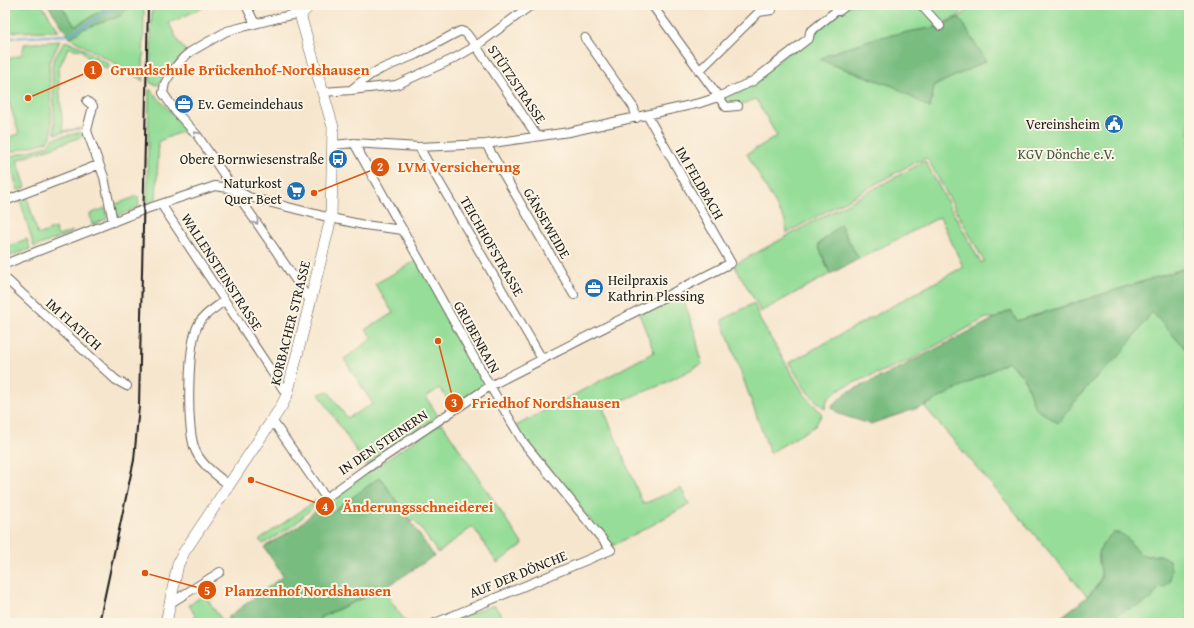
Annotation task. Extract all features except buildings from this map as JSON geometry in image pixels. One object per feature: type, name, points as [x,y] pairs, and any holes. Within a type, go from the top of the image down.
[{"type":"street","points":[[246,5],[255,24]]},
{"type":"street","points":[[310,5],[302,13],[227,31],[190,52],[173,70],[166,82],[163,93],[176,112],[196,135],[310,301]]},
{"type":"street","points":[[323,92],[396,84],[453,59],[476,46],[532,5]]},
{"type":"street","points":[[652,5],[718,98],[726,107],[738,106]]},
{"type":"street","points":[[333,145],[354,143],[419,147],[486,144],[569,132],[700,103],[718,98],[753,80],[809,38],[810,32],[836,11],[839,11],[847,5]]},
{"type":"street","points":[[921,5],[940,26]]},
{"type":"street","points":[[699,71],[759,12],[772,10]]},
{"type":"street","name":"KORBACHER STRASSE","points":[[166,623],[178,564],[184,552],[281,407],[287,395],[331,218],[333,127],[301,18],[302,13]]},
{"type":"street","name":"STÜTZSTRASSE","points":[[351,90],[370,75],[415,54],[456,32],[462,31],[466,33],[476,46],[537,136]]},
{"type":"street","points":[[585,38],[634,108],[636,118]]},
{"type":"street","points":[[87,101],[93,106],[87,130],[98,165],[104,177],[113,222]]},
{"type":"street","name":"IM FELDBACH","points":[[647,115],[731,264]]},
{"type":"street","name":"GRUBENRAIN","points":[[354,143],[490,386],[524,443],[611,550]]},
{"type":"street","name":"GÄNSEWEIDE","points":[[486,144],[574,295]]},
{"type":"street","name":"TEICHHOFSTRASSE","points":[[419,147],[542,359]]},
{"type":"street","points":[[5,201],[98,165]]},
{"type":"street","points":[[5,264],[161,204],[215,186],[234,189],[249,197],[331,218],[364,225],[403,230]]},
{"type":"street","name":"WALLENSTEINSTRASSE","points":[[161,204],[287,395]]},
{"type":"street","name":"IN DEN STEINERN","points":[[272,420],[326,498],[366,469],[490,386],[731,264]]},
{"type":"street","name":"IM FLATICH","points":[[5,278],[116,380],[128,386]]},
{"type":"street","points":[[224,300],[199,322],[192,342],[190,417],[194,447],[202,461],[229,485]]},
{"type":"street","name":"AUF DER DÖNCHE","points":[[435,623],[611,550]]},
{"type":"street","points":[[169,604],[220,572]]},
{"type":"green space","points":[[5,5],[42,5],[59,31],[5,32]]},
{"type":"green space","points":[[48,5],[61,5],[75,26],[111,5],[130,6],[120,16],[83,29],[70,38]]},
{"type":"green space","points":[[61,5],[111,5],[75,26]]},
{"type":"green space","points":[[129,5],[144,5],[143,81],[70,38],[83,29],[120,16]]},
{"type":"green space","points":[[152,5],[209,5],[169,23],[179,43],[186,51],[158,85],[150,83]]},
{"type":"green space","name":"KGV Dönche e.V.","points":[[847,5],[921,5],[940,26],[876,38],[829,54],[821,59],[833,65],[893,86],[930,108],[934,86],[986,61],[959,17],[976,5],[1189,5],[1189,267],[1017,321],[1011,310],[997,318],[986,318],[910,360],[839,389],[827,400],[825,409],[808,393],[789,363],[963,267],[940,217],[859,259],[840,225],[818,245],[830,274],[760,312],[757,304],[734,265],[925,161],[981,263],[984,261],[927,158],[912,164],[787,233],[785,221],[747,154],[777,136],[756,99],[738,106],[726,107],[718,97],[753,81]]},
{"type":"green space","points":[[925,5],[969,5],[957,17],[940,24]]},
{"type":"green space","points":[[959,17],[986,61],[934,86],[930,108],[893,86],[820,59],[829,54],[876,38],[940,26]]},
{"type":"green space","points":[[60,41],[49,63],[52,132],[50,138],[46,142],[8,153],[5,138],[19,134],[5,89],[5,60],[21,55],[24,44]]},
{"type":"green space","points":[[65,41],[79,46],[110,65],[107,69],[87,57],[82,50],[68,48],[58,70],[63,131],[83,128],[55,134],[52,65]]},
{"type":"green space","points":[[149,90],[151,90],[193,137],[181,132],[159,141],[156,199],[147,204]]},
{"type":"green space","points":[[83,132],[84,136],[17,160],[26,187],[18,190],[8,157],[47,146],[54,138]]},
{"type":"green space","points":[[138,196],[139,207],[116,216],[115,215],[113,205]]},
{"type":"green space","points":[[27,197],[38,235],[55,228],[58,236],[72,231],[72,233],[34,247],[20,199]]},
{"type":"green space","points":[[105,208],[107,219],[92,225],[90,214]]},
{"type":"green space","points":[[840,225],[859,259],[830,274],[818,245]]},
{"type":"green space","points":[[27,239],[30,249],[5,258],[5,247]]},
{"type":"green space","points":[[419,259],[490,386],[452,406],[440,388],[426,397],[438,416],[366,466],[319,394],[328,391],[347,418],[373,404],[344,359],[373,338],[366,329],[393,313],[375,284]]},
{"type":"green space","points":[[1183,269],[1189,276],[1189,353],[1152,312],[1121,354],[1090,383],[1058,423],[1035,408],[1024,377],[1008,362],[924,406],[870,424],[839,414],[831,407],[846,393],[891,372],[1011,310],[1017,321]]},
{"type":"green space","points":[[680,289],[695,333],[702,364],[661,385],[603,408],[643,504],[681,488],[689,504],[612,546],[514,427],[654,352],[638,311]]},
{"type":"green space","points":[[754,303],[760,320],[804,394],[822,414],[815,426],[770,453],[722,320]]},
{"type":"green space","points":[[1152,311],[1189,353],[1189,623],[1088,623],[1160,555],[1148,556],[1140,554],[1126,537],[1099,562],[1101,577],[1095,588],[1087,596],[924,406],[1008,362],[1024,377],[1035,408],[1090,383],[1121,354]]},
{"type":"green space","points":[[442,423],[523,545],[497,563],[472,527],[438,553],[414,519],[410,521],[380,478],[336,509],[330,499]]},
{"type":"green space","points":[[380,477],[434,556],[388,586],[319,618],[322,623],[230,623],[227,618],[283,576],[264,547],[297,527],[325,502],[332,512]]},
{"type":"green space","points":[[321,497],[322,499],[294,525],[263,544],[259,540]]},
{"type":"green space","points":[[1113,533],[1120,533],[1126,537],[1140,554],[1148,556],[1160,555],[1169,560],[1171,569],[1170,581],[1165,587],[1158,589],[1152,598],[1143,604],[1119,614],[1110,623],[1054,623],[1092,592],[1097,586],[1101,576],[1099,562],[1100,549],[1104,542]]},
{"type":"green space","points":[[383,589],[406,623],[322,623],[319,618]]},
{"type":"green space","points":[[204,595],[224,623],[188,623],[196,617],[189,605]]},
{"type":"green space","points":[[494,605],[507,623],[445,623],[450,621]]},
{"type":"waterway","points":[[5,38],[68,35],[120,5]]},
{"type":"railway","points":[[99,623],[134,460],[139,406],[148,5]]},
{"type":"place","name":"Grundschule Brückenhof-Nordshausen","points":[[28,98]]},
{"type":"place","name":"Ev. Gemeindehaus","points":[[184,104]]},
{"type":"place","name":"Vereinsheim","points":[[1114,124]]},
{"type":"place","name":"Obere Bornwiesenstraße","points":[[338,159]]},
{"type":"place","name":"Naturkost Quer Beet","points":[[296,191]]},
{"type":"place","name":"LVM Versicherung","points":[[314,193]]},
{"type":"place","name":"Heilpraxis Kathrin Plessing","points":[[594,288]]},
{"type":"place","name":"Friedhof Nordshausen","points":[[438,341]]},
{"type":"place","name":"Änderungsschneiderei","points":[[251,480]]},
{"type":"place","name":"Planzenhof Nordshausen","points":[[145,573]]}]
